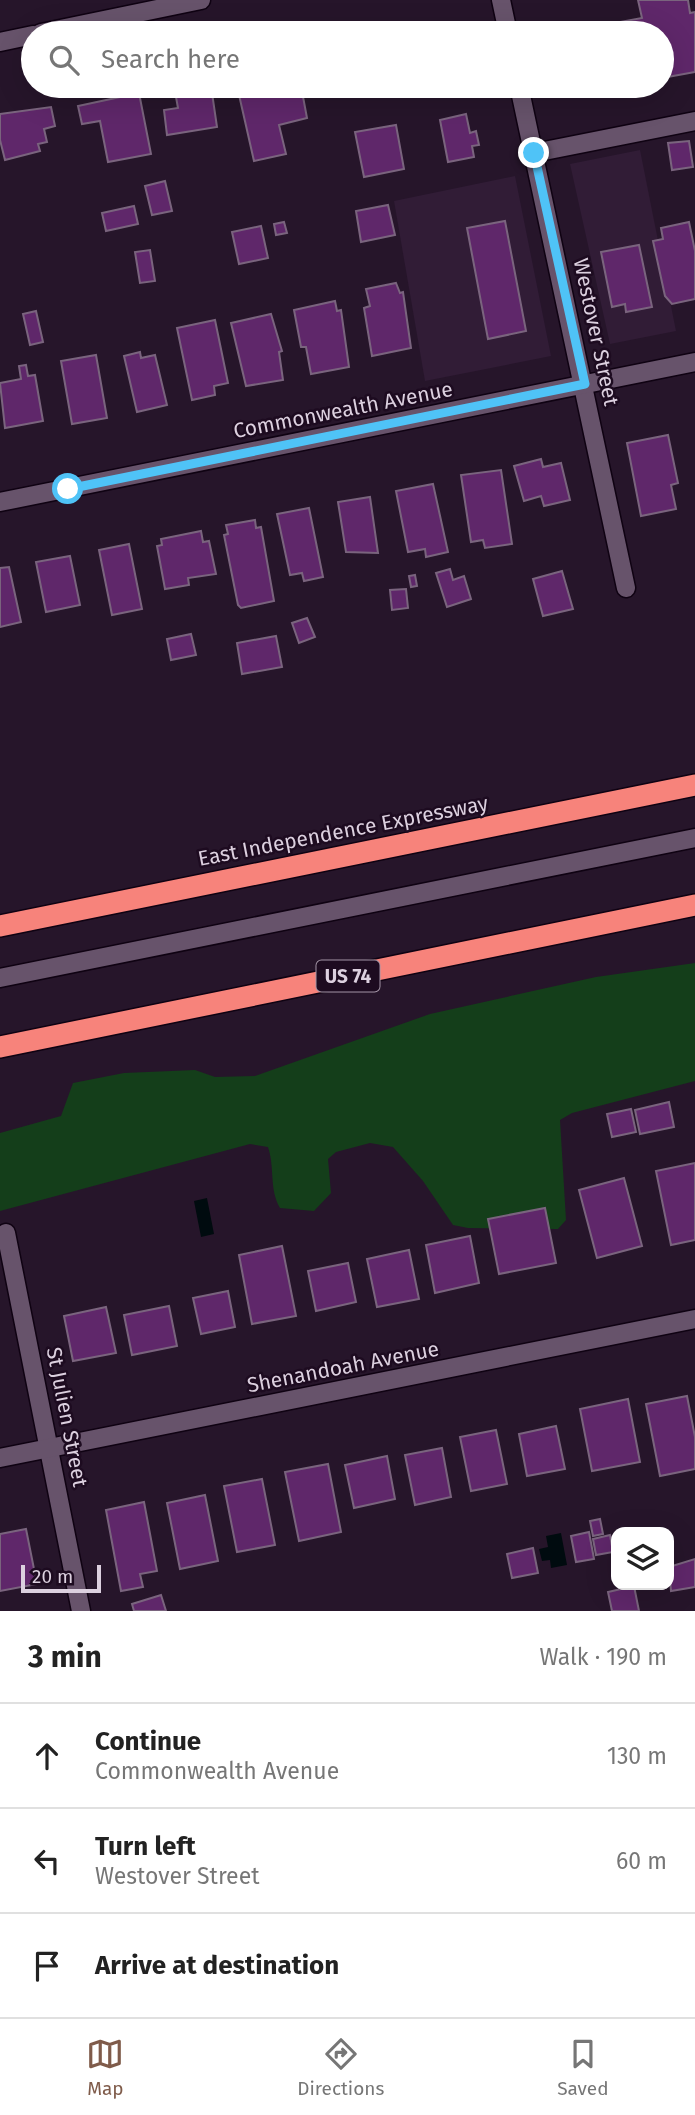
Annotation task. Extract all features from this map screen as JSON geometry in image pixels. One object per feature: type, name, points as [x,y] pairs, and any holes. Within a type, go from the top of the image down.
[{"type":"highway","name":"East Independence Expressway","points":[[0,926],[695,785]]},
{"type":"highway","name":"US 74","points":[[0,1047],[695,905]]},
{"type":"street","points":[[99,21],[201,0]]},
{"type":"street","points":[[501,0],[505,21]]},
{"type":"street","points":[[0,42],[21,38]]},
{"type":"street","name":"Westover Street","points":[[522,98],[585,384],[626,588]]},
{"type":"street","points":[[534,153],[695,121]]},
{"type":"street","name":"Commonwealth Avenue","points":[[0,502],[695,362]]},
{"type":"street","points":[[0,978],[695,838]]},
{"type":"street","name":"St Julien Street","points":[[6,1233],[81,1611]]},
{"type":"street","name":"Shenandoah Avenue","points":[[0,1458],[695,1319]]},
{"type":"shaded area","points":[[640,150],[676,331],[610,344],[570,164]]},
{"type":"shaded area","points":[[515,176],[551,356],[425,381],[394,201]]},
{"type":"shaded area","points":[[207,1198],[214,1234],[201,1237],[194,1201]]},
{"type":"shaded area","points":[[561,1533],[567,1565],[551,1568],[550,1560],[542,1561],[539,1549],[548,1547],[546,1536]]},
{"type":"green space","points":[[695,963],[695,1081],[572,1113],[560,1120],[566,1220],[558,1229],[468,1228],[453,1225],[423,1181],[393,1147],[370,1143],[336,1152],[328,1159],[331,1193],[314,1211],[280,1208],[274,1193],[268,1147],[250,1144],[0,1211],[0,1133],[61,1116],[73,1083],[124,1073],[195,1070],[215,1077],[255,1076],[430,1014],[596,977]]},
{"type":"building","points":[[638,0],[688,0],[690,13],[695,12],[695,72],[674,76],[674,21],[626,21],[642,18]]},
{"type":"building","points":[[116,98],[140,98],[151,154],[108,162],[100,121],[82,124],[78,106]]},
{"type":"building","points":[[176,98],[213,98],[217,127],[167,135],[164,110],[178,108]]},
{"type":"building","points":[[240,98],[303,98],[307,118],[279,125],[286,154],[254,161]]},
{"type":"building","points":[[51,107],[55,126],[44,129],[47,142],[38,144],[40,151],[5,160],[0,140],[0,114]]},
{"type":"building","points":[[466,114],[470,133],[476,131],[479,145],[472,146],[474,157],[448,162],[440,120]]},
{"type":"building","points":[[396,125],[404,169],[364,177],[355,132]]},
{"type":"building","points":[[689,141],[693,167],[672,170],[668,143]]},
{"type":"building","points":[[165,181],[172,211],[152,215],[145,186]]},
{"type":"building","points":[[388,205],[395,235],[361,242],[356,211]]},
{"type":"building","points":[[134,206],[138,224],[106,231],[102,213]]},
{"type":"building","points":[[505,221],[526,331],[488,339],[467,228]]},
{"type":"building","points":[[284,222],[287,233],[276,235],[274,224]]},
{"type":"building","points":[[689,222],[695,251],[695,299],[672,304],[665,296],[653,241],[663,239],[661,228]]},
{"type":"building","points":[[261,226],[268,258],[239,264],[232,232]]},
{"type":"building","points":[[639,245],[652,307],[626,312],[625,304],[612,307],[601,252]]},
{"type":"building","points":[[150,250],[155,281],[140,283],[135,252]]},
{"type":"building","points":[[396,283],[400,293],[403,292],[411,348],[372,356],[364,308],[370,306],[366,289]]},
{"type":"building","points":[[335,301],[337,311],[341,310],[349,367],[311,374],[306,347],[301,347],[294,310]]},
{"type":"building","points":[[36,311],[43,342],[30,345],[23,314]]},
{"type":"building","points":[[271,314],[282,351],[279,352],[283,380],[246,386],[231,323]]},
{"type":"building","points":[[215,320],[228,383],[214,386],[215,395],[192,400],[177,328]]},
{"type":"building","points":[[140,352],[141,358],[155,355],[167,405],[137,412],[124,356]]},
{"type":"building","points":[[96,355],[107,418],[72,424],[61,361]]},
{"type":"building","points":[[26,365],[28,376],[35,375],[43,421],[5,428],[0,383],[21,379],[19,366]]},
{"type":"building","points":[[668,435],[678,483],[671,485],[676,509],[641,516],[627,443]]},
{"type":"building","points":[[541,459],[543,467],[561,463],[570,500],[544,506],[541,496],[524,501],[514,466]]},
{"type":"building","points":[[501,470],[512,544],[485,548],[483,540],[471,542],[461,475]]},
{"type":"building","points":[[433,484],[448,552],[426,557],[425,549],[408,552],[396,491]]},
{"type":"building","points":[[370,497],[378,553],[346,552],[338,502]]},
{"type":"building","points":[[309,508],[323,577],[304,581],[302,573],[290,575],[277,514]]},
{"type":"building","points":[[255,520],[256,528],[261,527],[274,601],[241,608],[238,605],[224,535],[228,534],[226,525]]},
{"type":"building","points":[[201,531],[203,542],[209,541],[216,574],[188,578],[189,585],[165,589],[157,546],[162,545],[161,539]]},
{"type":"building","points":[[129,544],[142,609],[112,615],[99,550]]},
{"type":"building","points":[[70,556],[80,605],[46,612],[36,562]]},
{"type":"building","points":[[9,567],[21,622],[0,627],[0,568]]},
{"type":"building","points":[[450,569],[453,580],[464,576],[471,599],[447,607],[436,573]]},
{"type":"building","points":[[562,571],[573,609],[543,616],[533,579]]},
{"type":"building","points":[[415,575],[417,586],[411,587],[409,576]]},
{"type":"building","points":[[406,589],[408,608],[392,610],[390,590]]},
{"type":"building","points":[[307,618],[315,637],[299,643],[292,623]]},
{"type":"building","points":[[191,634],[196,655],[171,660],[167,639]]},
{"type":"building","points":[[276,636],[282,667],[242,674],[237,643]]},
{"type":"building","points":[[669,1102],[674,1127],[640,1134],[635,1110]]},
{"type":"building","points":[[631,1109],[636,1132],[612,1137],[607,1114]]},
{"type":"building","points":[[695,1163],[695,1240],[671,1245],[656,1171]]},
{"type":"building","points":[[624,1178],[642,1246],[597,1258],[579,1190]]},
{"type":"building","points":[[545,1208],[556,1263],[499,1274],[488,1219]]},
{"type":"building","points":[[470,1236],[479,1283],[435,1293],[426,1245]]},
{"type":"building","points":[[282,1246],[296,1316],[252,1324],[239,1255]]},
{"type":"building","points":[[409,1250],[419,1299],[377,1307],[367,1259]]},
{"type":"building","points":[[348,1263],[356,1302],[316,1311],[308,1271]]},
{"type":"building","points":[[228,1291],[235,1327],[201,1334],[193,1298]]},
{"type":"building","points":[[169,1306],[177,1346],[132,1355],[124,1315]]},
{"type":"building","points":[[106,1307],[116,1353],[73,1361],[64,1316]]},
{"type":"building","points":[[687,1396],[695,1437],[695,1469],[660,1476],[646,1404]]},
{"type":"building","points":[[628,1399],[640,1462],[592,1471],[580,1409]]},
{"type":"building","points":[[556,1426],[565,1469],[527,1476],[519,1434]]},
{"type":"building","points":[[496,1430],[507,1484],[471,1491],[460,1437]]},
{"type":"building","points":[[442,1448],[451,1497],[415,1505],[405,1455]]},
{"type":"building","points":[[387,1456],[395,1499],[354,1508],[345,1465]]},
{"type":"building","points":[[328,1464],[341,1532],[299,1541],[285,1472]]},
{"type":"building","points":[[262,1479],[275,1545],[237,1552],[224,1486]]},
{"type":"building","points":[[205,1495],[218,1561],[180,1569],[167,1503]]},
{"type":"building","points":[[144,1502],[157,1571],[140,1574],[143,1587],[121,1591],[106,1510]]},
{"type":"building","points":[[600,1519],[603,1534],[593,1536],[590,1521]]},
{"type":"building","points":[[26,1529],[37,1584],[0,1591],[0,1534]]},
{"type":"building","points":[[589,1532],[594,1559],[576,1562],[571,1536]]},
{"type":"building","points":[[610,1535],[611,1552],[596,1555],[593,1539]]},
{"type":"building","points":[[533,1548],[538,1573],[512,1578],[507,1554]]},
{"type":"building","points":[[695,1559],[695,1587],[671,1591],[674,1590],[674,1565]]},
{"type":"building","points":[[635,1590],[639,1611],[612,1611],[608,1592]]},
{"type":"building","points":[[161,1595],[166,1611],[134,1611],[132,1604]]},
{"type":"route","points":[[68,489],[585,384],[534,153]]}]
